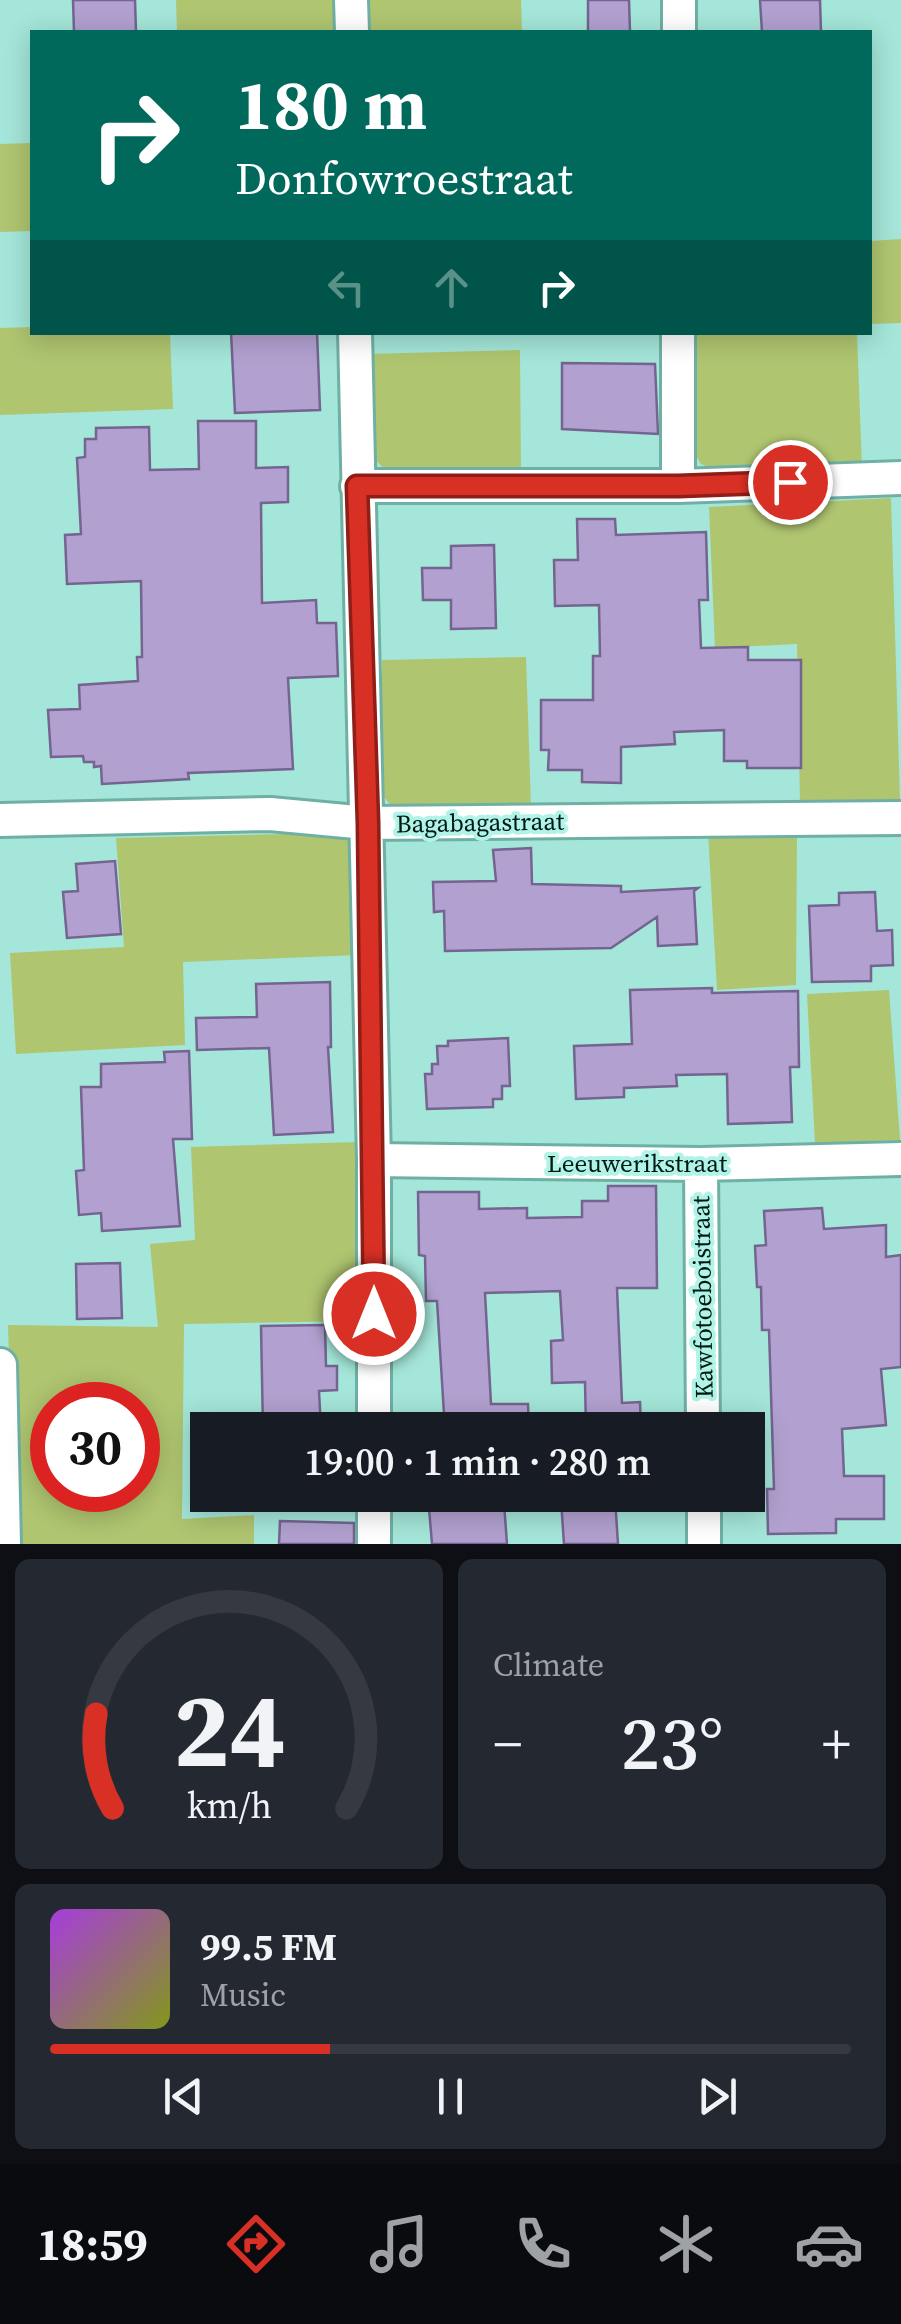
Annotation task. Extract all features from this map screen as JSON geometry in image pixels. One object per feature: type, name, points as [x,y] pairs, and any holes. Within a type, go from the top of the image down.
[{"type":"street","points":[[351,0],[352,30]]},
{"type":"street","points":[[679,0],[679,30]]},
{"type":"street","points":[[355,335],[374,1160],[374,1412]]},
{"type":"street","points":[[678,335],[678,486]]},
{"type":"street","points":[[357,486],[678,486],[901,478]]},
{"type":"street","name":"Bagabagastraat","points":[[0,820],[270,814],[368,823],[901,818]]},
{"type":"street","name":"Leeuwerikstraat","points":[[374,1160],[701,1164],[901,1159]]},
{"type":"street","name":"Kawfotoeboistraat","points":[[701,1164],[703,1412]]},
{"type":"street","points":[[0,1365],[4,1544]]},
{"type":"street","points":[[374,1512],[374,1544]]},
{"type":"street","points":[[704,1512],[704,1544]]},
{"type":"green space","points":[[176,0],[337,0],[337,30],[177,30]]},
{"type":"green space","points":[[360,0],[521,0],[522,30],[361,30]]},
{"type":"green space","points":[[30,143],[30,231],[0,232],[0,144]]},
{"type":"green space","points":[[901,239],[901,323],[872,324],[872,241]]},
{"type":"green space","points":[[30,327],[30,335],[170,335],[173,409],[0,415],[0,328]]},
{"type":"green space","points":[[686,335],[857,335],[862,470],[721,473],[701,464],[693,451]]},
{"type":"green space","points":[[520,350],[521,473],[387,471],[373,458],[368,354]]},
{"type":"green space","points":[[891,498],[900,802],[800,803],[797,644],[715,648],[709,507]]},
{"type":"green space","points":[[526,657],[531,806],[393,808],[380,792],[382,660]]},
{"type":"green space","points":[[708,832],[797,833],[796,985],[717,990]]},
{"type":"green space","points":[[331,833],[346,837],[361,856],[359,955],[183,962],[185,1045],[16,1054],[10,953],[124,947],[116,838]]},
{"type":"green space","points":[[889,990],[900,1140],[815,1143],[807,994]]},
{"type":"green space","points":[[358,1142],[356,1321],[184,1324],[182,1519],[254,1515],[254,1544],[15,1544],[8,1325],[158,1327],[150,1244],[195,1240],[191,1147]]},
{"type":"building","points":[[73,0],[135,0],[136,30],[74,30]]},
{"type":"building","points":[[588,0],[629,0],[630,30],[588,30]]},
{"type":"building","points":[[760,0],[820,0],[821,30],[762,30]]},
{"type":"building","points":[[231,335],[317,335],[320,410],[235,413]]},
{"type":"building","points":[[562,363],[655,364],[658,434],[562,429]]},
{"type":"building","points":[[198,421],[256,421],[256,468],[288,467],[288,502],[261,503],[262,603],[316,600],[317,623],[336,623],[338,676],[288,678],[293,769],[188,773],[189,779],[102,784],[101,766],[84,762],[83,756],[51,757],[48,710],[80,709],[79,685],[138,681],[137,657],[142,657],[141,581],[67,584],[65,535],[81,534],[77,458],[85,457],[85,439],[96,439],[96,428],[149,427],[150,470],[199,469]]},
{"type":"building","points":[[577,519],[615,519],[616,535],[706,532],[708,600],[699,600],[701,648],[748,647],[748,660],[801,660],[801,768],[747,768],[747,761],[724,761],[724,730],[674,732],[675,744],[621,747],[621,783],[582,782],[582,770],[548,770],[549,750],[541,750],[541,700],[593,700],[593,656],[600,656],[599,605],[555,606],[554,560],[578,560]]},
{"type":"building","points":[[494,545],[496,628],[451,629],[451,600],[423,600],[422,568],[451,568],[451,546]]},
{"type":"building","points":[[531,848],[532,884],[621,886],[621,892],[698,888],[694,891],[697,944],[658,946],[657,917],[611,948],[445,951],[444,911],[434,912],[433,882],[496,881],[493,850]]},
{"type":"building","points":[[115,861],[121,934],[67,938],[63,892],[78,891],[76,864]]},
{"type":"building","points":[[875,892],[877,931],[892,930],[893,965],[871,966],[871,981],[812,982],[809,906],[839,905],[839,893]]},
{"type":"building","points":[[330,982],[328,1047],[333,1132],[274,1135],[269,1048],[197,1050],[196,1018],[257,1017],[256,984]]},
{"type":"building","points":[[712,988],[712,993],[798,991],[799,1067],[790,1067],[792,1122],[728,1124],[727,1074],[676,1075],[677,1086],[624,1088],[624,1097],[576,1099],[574,1046],[632,1044],[630,990]]},
{"type":"building","points":[[508,1038],[510,1086],[502,1086],[502,1099],[493,1099],[493,1107],[427,1109],[425,1074],[432,1074],[432,1064],[438,1064],[437,1046],[448,1046],[448,1041]]},
{"type":"building","points":[[189,1051],[192,1139],[173,1139],[180,1226],[102,1231],[101,1213],[79,1215],[76,1171],[84,1170],[81,1087],[101,1087],[101,1064],[165,1062],[164,1052]]},
{"type":"building","points":[[608,1186],[656,1186],[657,1288],[617,1288],[622,1403],[640,1402],[640,1412],[586,1412],[585,1382],[552,1383],[551,1341],[563,1340],[560,1291],[485,1293],[491,1404],[528,1404],[528,1412],[444,1412],[437,1301],[426,1301],[425,1256],[419,1255],[418,1192],[479,1192],[479,1209],[527,1208],[527,1218],[582,1217],[582,1201],[608,1201]]},
{"type":"building","points":[[822,1208],[824,1229],[886,1225],[886,1257],[901,1255],[901,1367],[881,1369],[886,1425],[842,1429],[844,1476],[884,1476],[884,1519],[836,1519],[836,1533],[768,1534],[767,1489],[774,1489],[769,1330],[762,1330],[755,1246],[766,1245],[764,1211]]},
{"type":"building","points":[[120,1263],[122,1318],[77,1319],[76,1264]]},
{"type":"building","points":[[325,1325],[326,1366],[337,1366],[337,1390],[319,1391],[320,1412],[263,1412],[261,1326]]},
{"type":"building","points":[[429,1512],[505,1512],[507,1544],[432,1544]]},
{"type":"building","points":[[562,1512],[616,1512],[618,1544],[564,1544]]},
{"type":"building","points":[[280,1521],[354,1523],[354,1544],[279,1544]]},
{"type":"route","points":[[374,1314],[368,823],[357,486],[790,482]]}]
